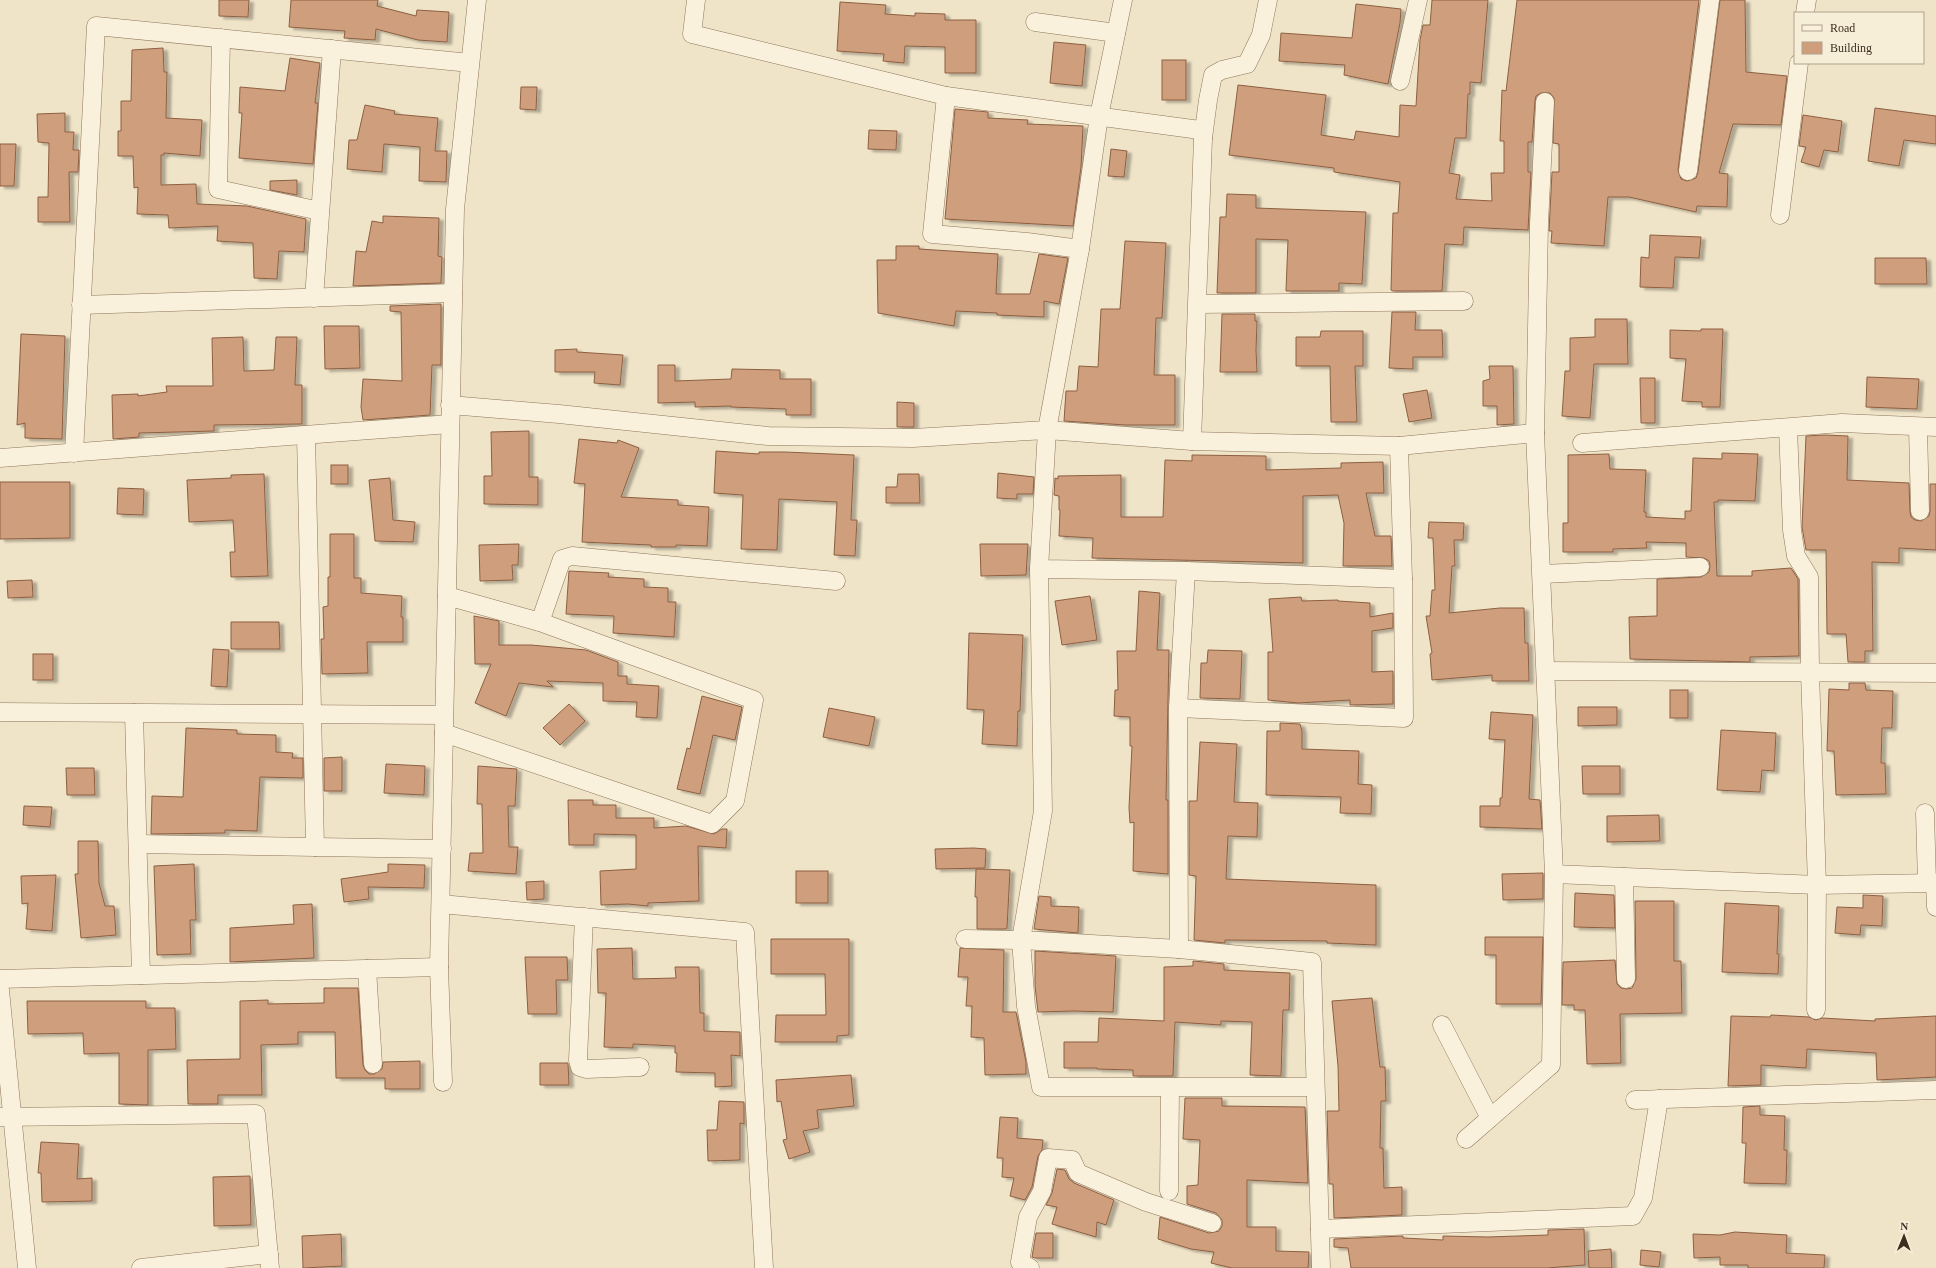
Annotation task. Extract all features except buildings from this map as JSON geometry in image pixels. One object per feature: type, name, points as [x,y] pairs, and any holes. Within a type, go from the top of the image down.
[{"type":"street","points":[[443,1082],[439,967],[455,208],[477,0]]},
{"type":"street","points":[[696,0],[692,34],[946,96],[1200,130],[1203,138]]},
{"type":"street","points":[[1123,0],[1099,116],[1080,249],[1047,430],[1039,569],[1043,811],[1021,940],[1026,1006],[1041,1087],[1315,1087]]},
{"type":"street","points":[[1192,441],[1203,138],[1208,100],[1213,75],[1222,70],[1247,64],[1261,35],[1268,0]]},
{"type":"street","points":[[1400,81],[1418,0]]},
{"type":"street","points":[[1688,171],[1710,0]]},
{"type":"street","points":[[1805,12],[1807,0]]},
{"type":"street","points":[[1035,22],[1116,33]]},
{"type":"street","points":[[74,453],[96,26],[470,63]]},
{"type":"street","points":[[220,38],[218,189],[320,211]]},
{"type":"street","points":[[314,298],[332,49]]},
{"type":"street","points":[[1780,215],[1799,64]]},
{"type":"street","points":[[946,96],[932,234],[1027,242],[1080,249]]},
{"type":"street","points":[[1466,1139],[1551,1065],[1554,874],[1536,433],[1539,224],[1545,102]]},
{"type":"street","points":[[81,305],[453,293]]},
{"type":"street","points":[[1198,304],[1464,301]]},
{"type":"street","points":[[450,405],[559,414],[768,436],[913,438],[1047,430],[1192,441],[1399,446],[1536,433]]},
{"type":"street","points":[[1582,443],[1842,423],[1927,427],[1920,511]]},
{"type":"street","points":[[0,458],[450,424]]},
{"type":"street","points":[[1788,428],[1792,530],[1796,556],[1809,577],[1810,672],[1817,885],[1816,1010]]},
{"type":"street","points":[[306,435],[315,847]]},
{"type":"street","points":[[1178,708],[1404,718],[1403,579],[1399,446]]},
{"type":"street","points":[[540,622],[562,559],[572,556],[836,581]]},
{"type":"street","points":[[1542,574],[1700,567]]},
{"type":"street","points":[[1039,569],[1403,579]]},
{"type":"street","points":[[1179,949],[1178,708],[1186,572]]},
{"type":"street","points":[[444,733],[712,824],[735,801],[754,700],[540,622],[447,596]]},
{"type":"street","points":[[1546,671],[1936,674]]},
{"type":"street","points":[[0,712],[444,715]]},
{"type":"street","points":[[134,713],[141,975]]},
{"type":"street","points":[[1925,813],[1936,907]]},
{"type":"street","points":[[138,844],[442,849]]},
{"type":"street","points":[[1554,874],[1817,885],[1932,883]]},
{"type":"street","points":[[1624,877],[1626,979]]},
{"type":"street","points":[[440,904],[745,932],[764,1268]]},
{"type":"street","points":[[584,917],[578,1060],[580,1067],[586,1069],[640,1067]]},
{"type":"street","points":[[965,939],[1021,940],[1179,949],[1312,962],[1321,1268]]},
{"type":"street","points":[[0,979],[439,967]]},
{"type":"street","points":[[367,969],[373,1064]]},
{"type":"street","points":[[0,990],[6,1118],[27,1268]]},
{"type":"street","points":[[1442,1025],[1490,1118]]},
{"type":"street","points":[[1169,1191],[1170,1088]]},
{"type":"street","points":[[1635,1100],[1936,1090]]},
{"type":"street","points":[[1320,1229],[1633,1216],[1643,1198],[1659,1099]]},
{"type":"street","points":[[6,1118],[256,1114],[269,1261],[141,1268]]},
{"type":"street","points":[[1030,1268],[1020,1262],[1028,1217],[1042,1191],[1048,1158],[1072,1160],[1078,1173],[1146,1202],[1212,1223]]}]
